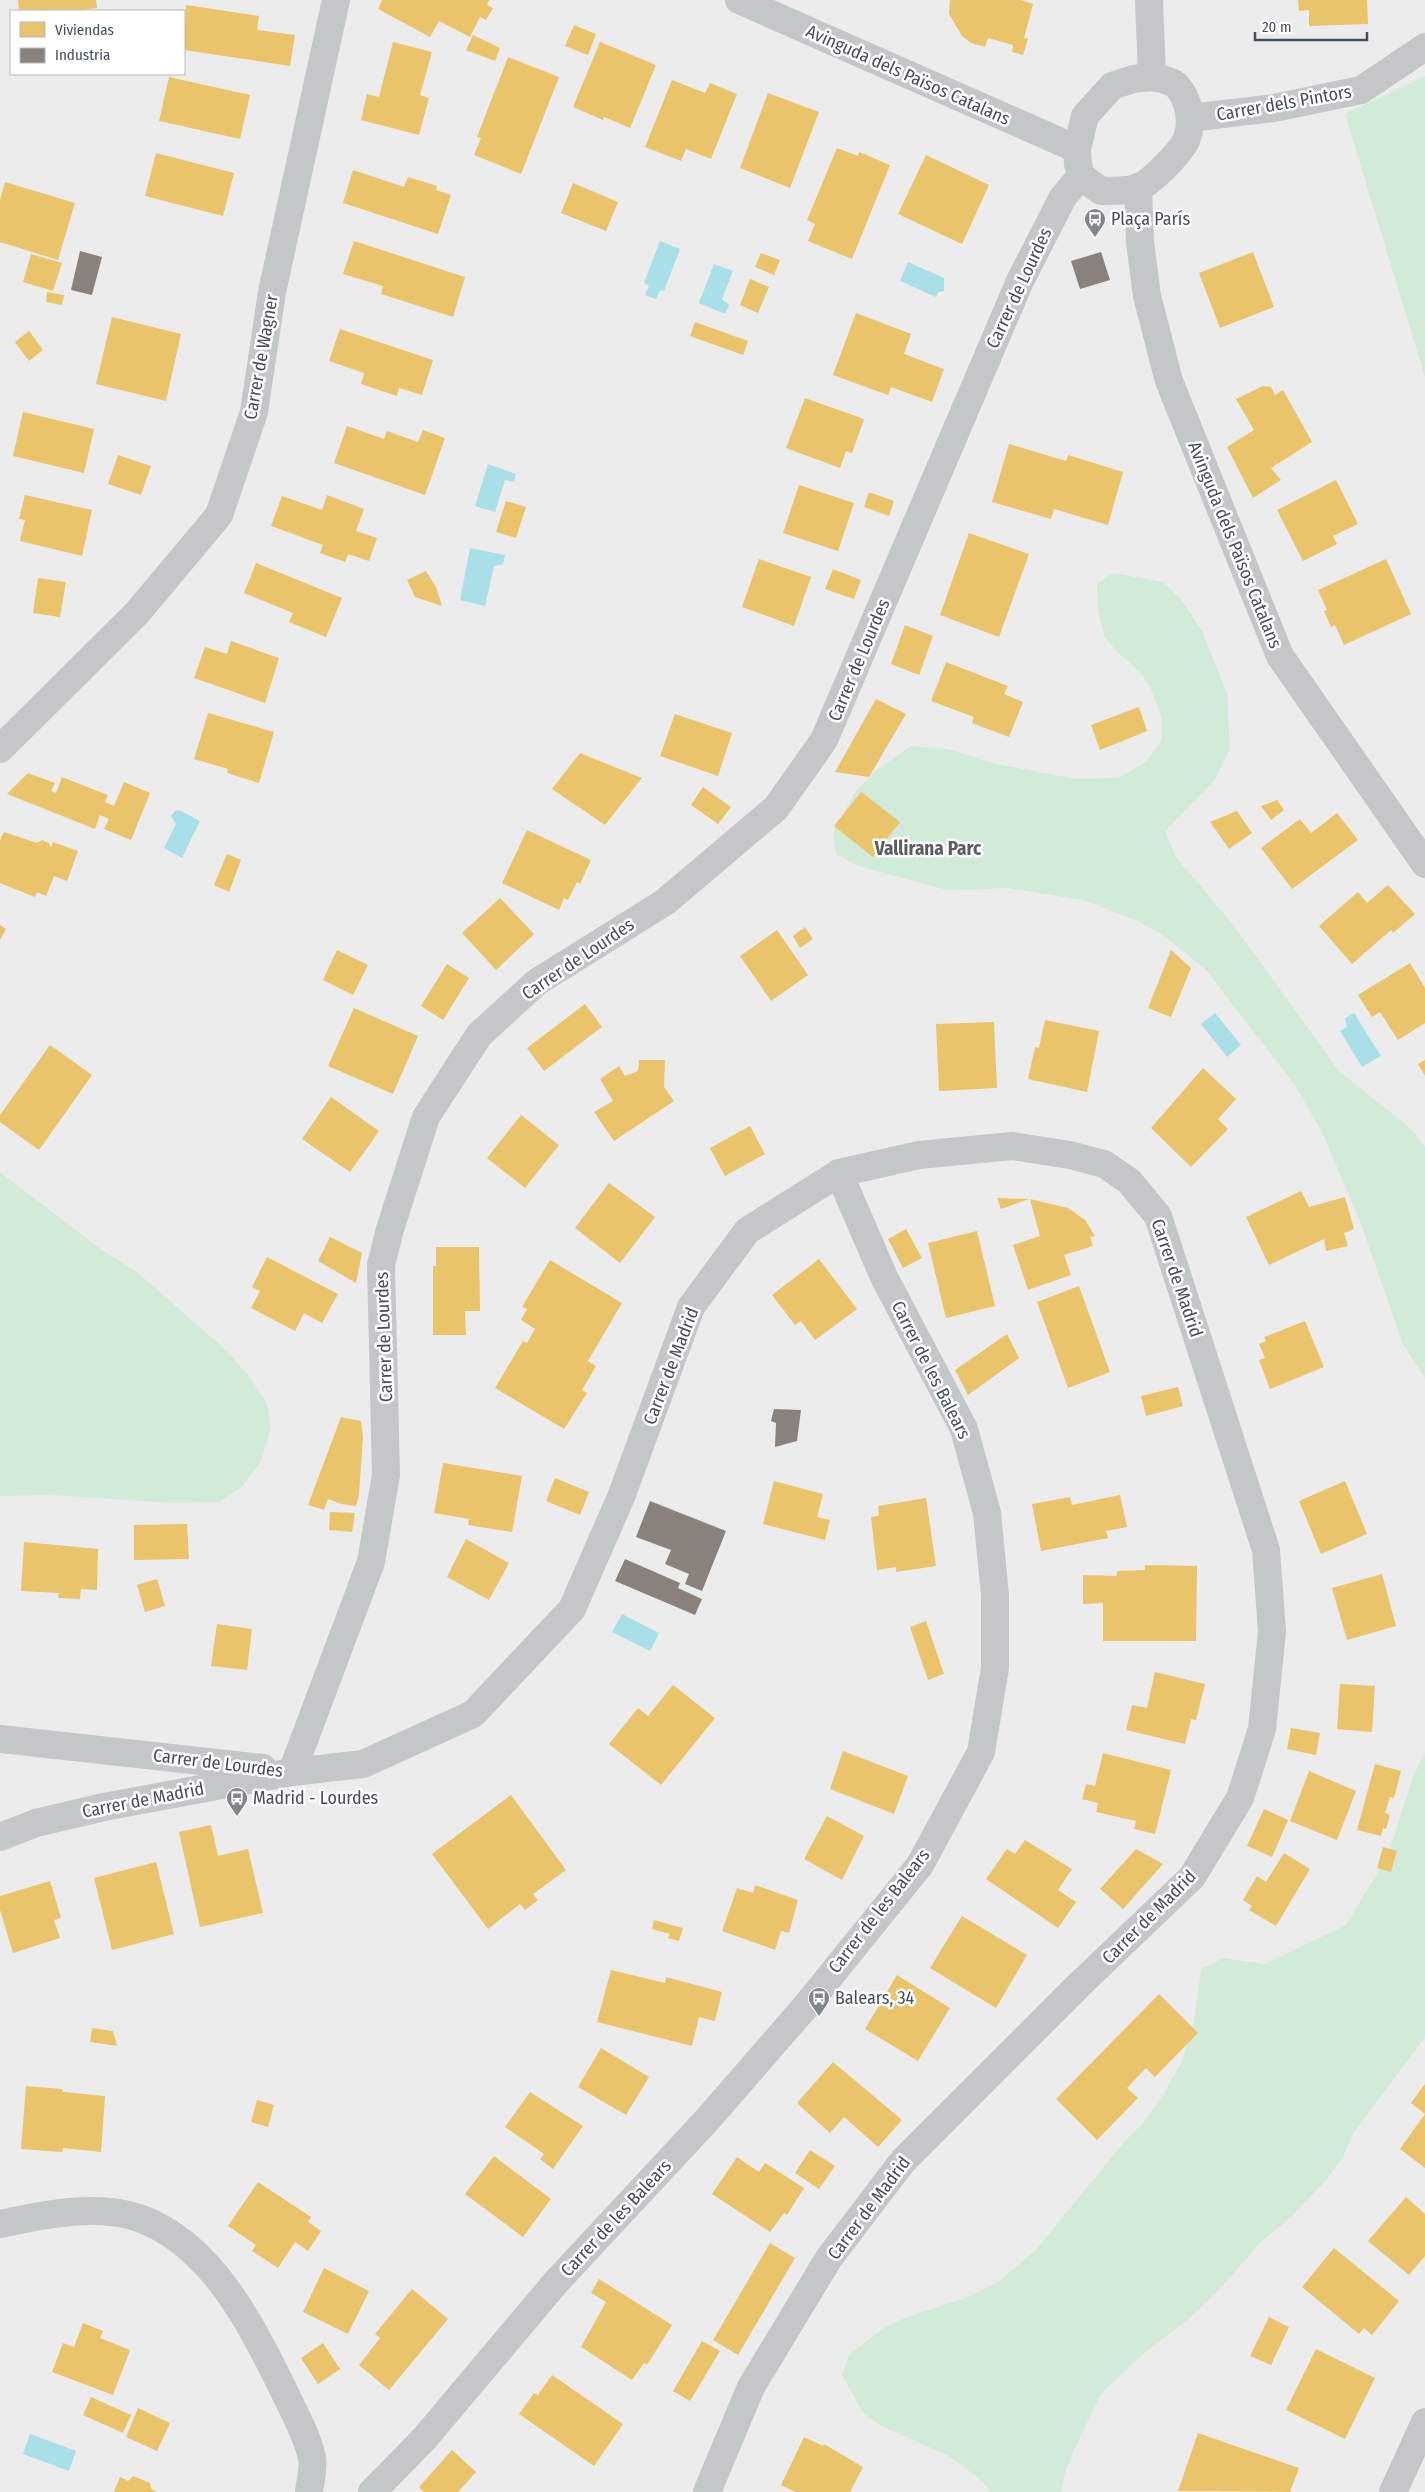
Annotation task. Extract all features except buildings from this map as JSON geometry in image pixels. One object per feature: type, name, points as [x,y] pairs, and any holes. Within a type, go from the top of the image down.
[{"type":"street","name":"Carrer de Wagner","points":[[0,749],[138,613],[219,515],[254,412],[272,292],[336,0]]},
{"type":"street","name":"Avinguda dels Països Catalans","points":[[739,0],[1079,163]]},
{"type":"street","points":[[1149,0],[1152,77]]},
{"type":"street","name":"Carrer dels Pintors","points":[[1190,118],[1274,108],[1361,90],[1425,47]]},
{"type":"street","points":[[1152,77],[1166,80],[1177,86],[1186,100],[1190,118],[1187,138],[1164,168],[1138,187],[1101,191],[1079,163],[1086,116],[1112,86],[1133,79],[1152,77]]},
{"type":"street","name":"Carrer de Lourdes","points":[[0,1740],[292,1772],[371,1562],[386,1475],[382,1265],[390,1229],[426,1117],[479,1035],[537,982],[665,902],[754,827],[776,808],[824,740],[1020,281],[1079,163]]},
{"type":"street","name":"Avinguda dels Països Catalans","points":[[1138,187],[1140,242],[1147,296],[1169,381],[1280,656],[1425,864]]},
{"type":"street","name":"Carrer de Madrid","points":[[0,1837],[36,1823],[104,1807],[292,1772],[363,1764],[472,1714],[572,1609],[621,1497],[692,1308],[747,1231],[840,1173],[919,1155],[1012,1146],[1070,1155],[1104,1164],[1129,1181],[1158,1216],[1266,1550],[1272,1631],[1262,1729],[1240,1798],[1192,1877],[1079,1985],[903,2161],[829,2258],[751,2388],[707,2492]]},
{"type":"street","name":"Carrer de les Balears","points":[[372,2492],[424,2439],[557,2281],[707,2120],[806,2006],[920,1865],[981,1752],[995,1668],[995,1596],[986,1513],[964,1429],[884,1277],[840,1173]]},
{"type":"street","points":[[0,2224],[40,2216],[107,2211],[138,2217],[172,2232],[217,2277],[257,2336],[300,2426],[312,2459],[309,2492]]},
{"type":"street","points":[[1393,2492],[1425,2422]]},
{"type":"green space","points":[[1425,76],[1425,377],[1345,114]]},
{"type":"green space","points":[[1113,573],[1163,582],[1181,599],[1202,631],[1227,693],[1230,749],[1214,781],[1165,831],[1176,857],[1232,923],[1339,1071],[1409,1127],[1425,1147],[1425,1379],[1402,1342],[1361,1224],[1322,1132],[1294,1084],[1206,970],[1163,935],[1138,921],[1083,900],[1007,888],[947,890],[858,866],[836,854],[833,833],[855,792],[875,771],[911,746],[948,749],[996,764],[1077,779],[1119,778],[1147,761],[1162,739],[1161,716],[1151,689],[1140,672],[1118,653],[1104,636],[1098,608],[1097,584]]},
{"type":"green space","points":[[0,1172],[102,1250],[137,1272],[227,1351],[251,1379],[267,1403],[271,1428],[261,1461],[242,1487],[220,1502],[174,1503],[52,1495],[0,1496]]},
{"type":"green space","points":[[1425,1752],[1425,2037],[1353,2134],[1343,2157],[1328,2178],[1290,2218],[1260,2243],[1219,2290],[1190,2318],[1144,2353],[1101,2394],[1075,2448],[1065,2473],[1061,2492],[991,2492],[980,2479],[947,2455],[881,2426],[863,2413],[842,2375],[849,2355],[882,2329],[902,2319],[965,2298],[999,2281],[1035,2251],[1124,2142],[1143,2123],[1164,2093],[1181,2063],[1194,2021],[1201,1969],[1223,1958],[1264,1964],[1346,1925],[1388,1855],[1413,1777]]},
{"type":"water","points":[[660,241],[680,249],[664,291],[660,290],[656,299],[645,295],[649,286],[644,283]]},
{"type":"water","points":[[908,262],[944,278],[944,291],[938,292],[936,297],[900,281]]},
{"type":"water","points":[[714,264],[733,271],[722,299],[729,305],[725,314],[699,303]]},
{"type":"water","points":[[488,464],[516,474],[514,482],[505,480],[495,512],[475,506]]},
{"type":"water","points":[[470,548],[505,555],[503,564],[494,566],[485,606],[460,600]]},
{"type":"water","points":[[179,810],[200,821],[182,858],[164,848],[176,824],[171,816],[175,811]]},
{"type":"water","points":[[1215,1013],[1241,1045],[1227,1057],[1201,1024]]},
{"type":"water","points":[[1354,1013],[1381,1056],[1362,1067],[1340,1031],[1347,1027],[1345,1018]]},
{"type":"water","points":[[622,1614],[659,1633],[650,1651],[612,1632]]},
{"type":"water","points":[[30,2434],[76,2451],[69,2471],[23,2454]]},
{"type":"place","name":"Plaça París","points":[[1095,238]]},
{"type":"place","name":"Madrid - Lourdes","points":[[237,1817]]},
{"type":"place","name":"Balears, 34","points":[[819,2017]]},
{"type":"district","name":"Vallirana Parc","points":[[928,848]]}]
